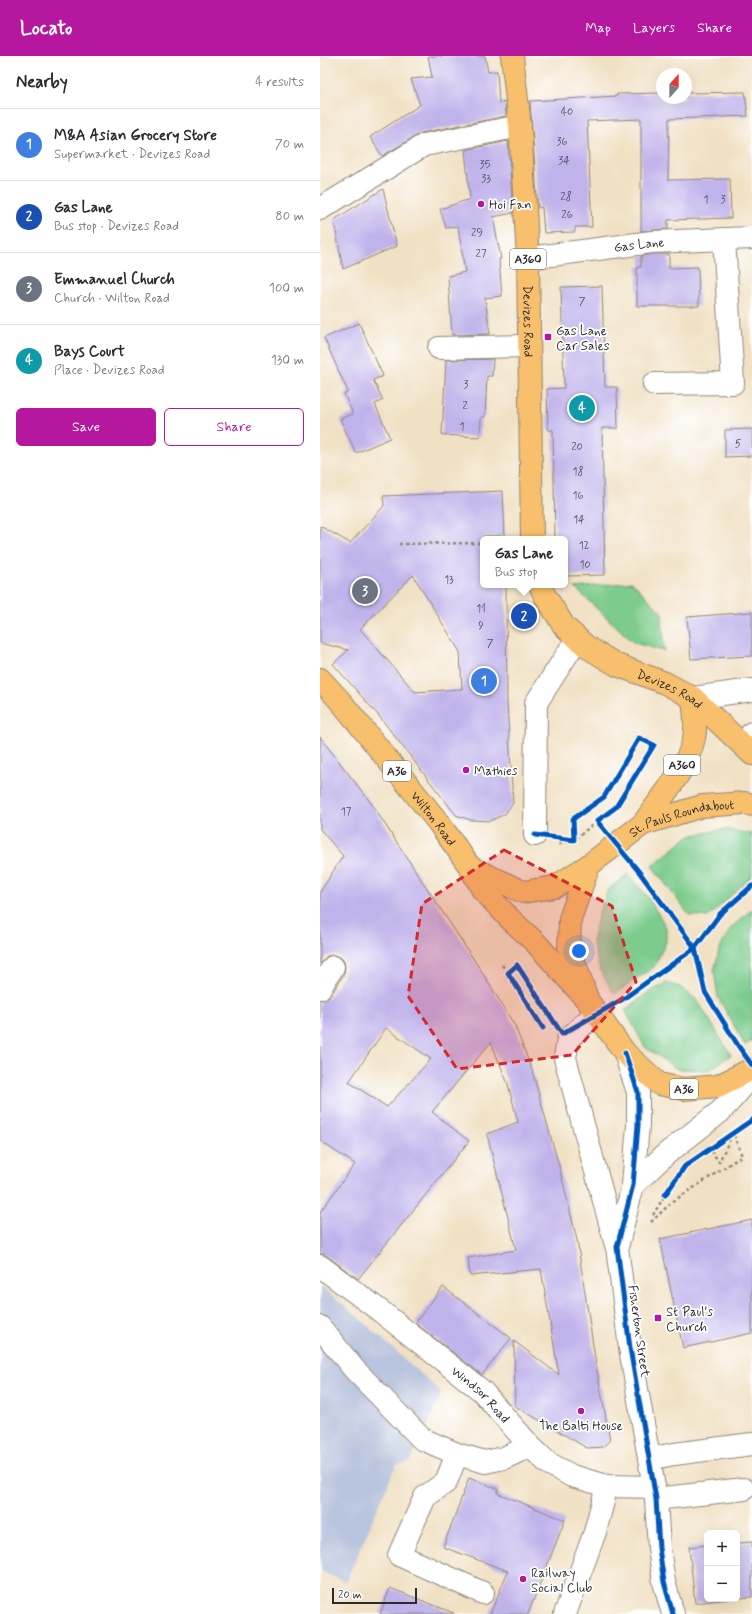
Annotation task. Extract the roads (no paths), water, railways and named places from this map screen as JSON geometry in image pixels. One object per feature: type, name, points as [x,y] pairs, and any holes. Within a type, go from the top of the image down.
[{"type":"main road","name":"Devizes Road","points":[[512,56],[520,126],[528,258],[532,536]]},
{"type":"main road","name":"Devizes Road","points":[[541,588],[547,600],[564,626],[577,640],[600,656],[617,665],[664,683],[693,698],[751,745]]},
{"type":"main road","name":"Wilton Road","points":[[320,679],[433,816],[470,867],[483,890],[510,919],[535,942],[592,1007]]},
{"type":"main road","name":"A360","points":[[643,824],[677,775],[688,754],[694,738],[695,718],[693,698]]},
{"type":"main road","name":"St. Pauls Roundabout","points":[[589,865],[643,824],[702,806],[745,803],[752,805]]},
{"type":"main road","name":"Wilton Road","points":[[470,867],[523,892],[554,887],[589,865]]},
{"type":"main road","name":"A36","points":[[589,865],[570,919],[569,948],[592,1007],[625,1053],[660,1084],[684,1089],[718,1086],[752,1069]]},
{"type":"street","points":[[320,209],[424,144],[520,126]]},
{"type":"street","name":"Gas Lane","points":[[528,258],[652,242],[752,238]]},
{"type":"street","points":[[654,384],[733,383],[724,239]]},
{"type":"street","points":[[440,348],[529,346]]},
{"type":"street","points":[[535,835],[536,703],[577,640]]},
{"type":"street","points":[[693,698],[752,690]]},
{"type":"street","points":[[320,988],[333,967]]},
{"type":"street","name":"Fisherton Street","points":[[592,1007],[568,1039],[565,1058],[617,1247],[630,1348],[655,1493],[659,1548],[664,1582],[674,1614]]},
{"type":"street","name":"Fisherton Street","points":[[617,1247],[632,1185],[638,1125],[638,1092],[625,1053]]},
{"type":"street","points":[[632,1185],[666,1154],[721,1111],[752,1076]]},
{"type":"street","name":"Windsor Road","points":[[320,1266],[379,1310],[482,1391],[530,1446],[548,1463],[559,1470],[607,1486],[655,1493],[744,1489]]},
{"type":"street","points":[[320,1327],[354,1369],[422,1439],[457,1454],[485,1462],[504,1458],[530,1446]]},
{"type":"street","points":[[649,1459],[674,1454],[752,1444]]},
{"type":"street","points":[[457,1454],[446,1482],[425,1497],[399,1555],[483,1593]]},
{"type":"street","points":[[565,1614],[595,1532],[607,1486]]},
{"type":"place","name":"Hoi Fan","points":[[481,204]]},
{"type":"place","name":"Gas Lane Car Sales","points":[[548,337]]},
{"type":"place","name":"Bays Court","points":[[582,408]]},
{"type":"place","name":"Emmanuel Church","points":[[365,591]]},
{"type":"place","name":"Gas Lane","points":[[524,616]]},
{"type":"place","name":"M&A Asian Grocery Store","points":[[484,681]]},
{"type":"place","name":"Mathies","points":[[466,770]]},
{"type":"place","name":"St Paul's Church","points":[[658,1318]]},
{"type":"place","name":"The Balti House","points":[[581,1411]]},
{"type":"place","name":"Railway Social Club","points":[[523,1579]]}]
